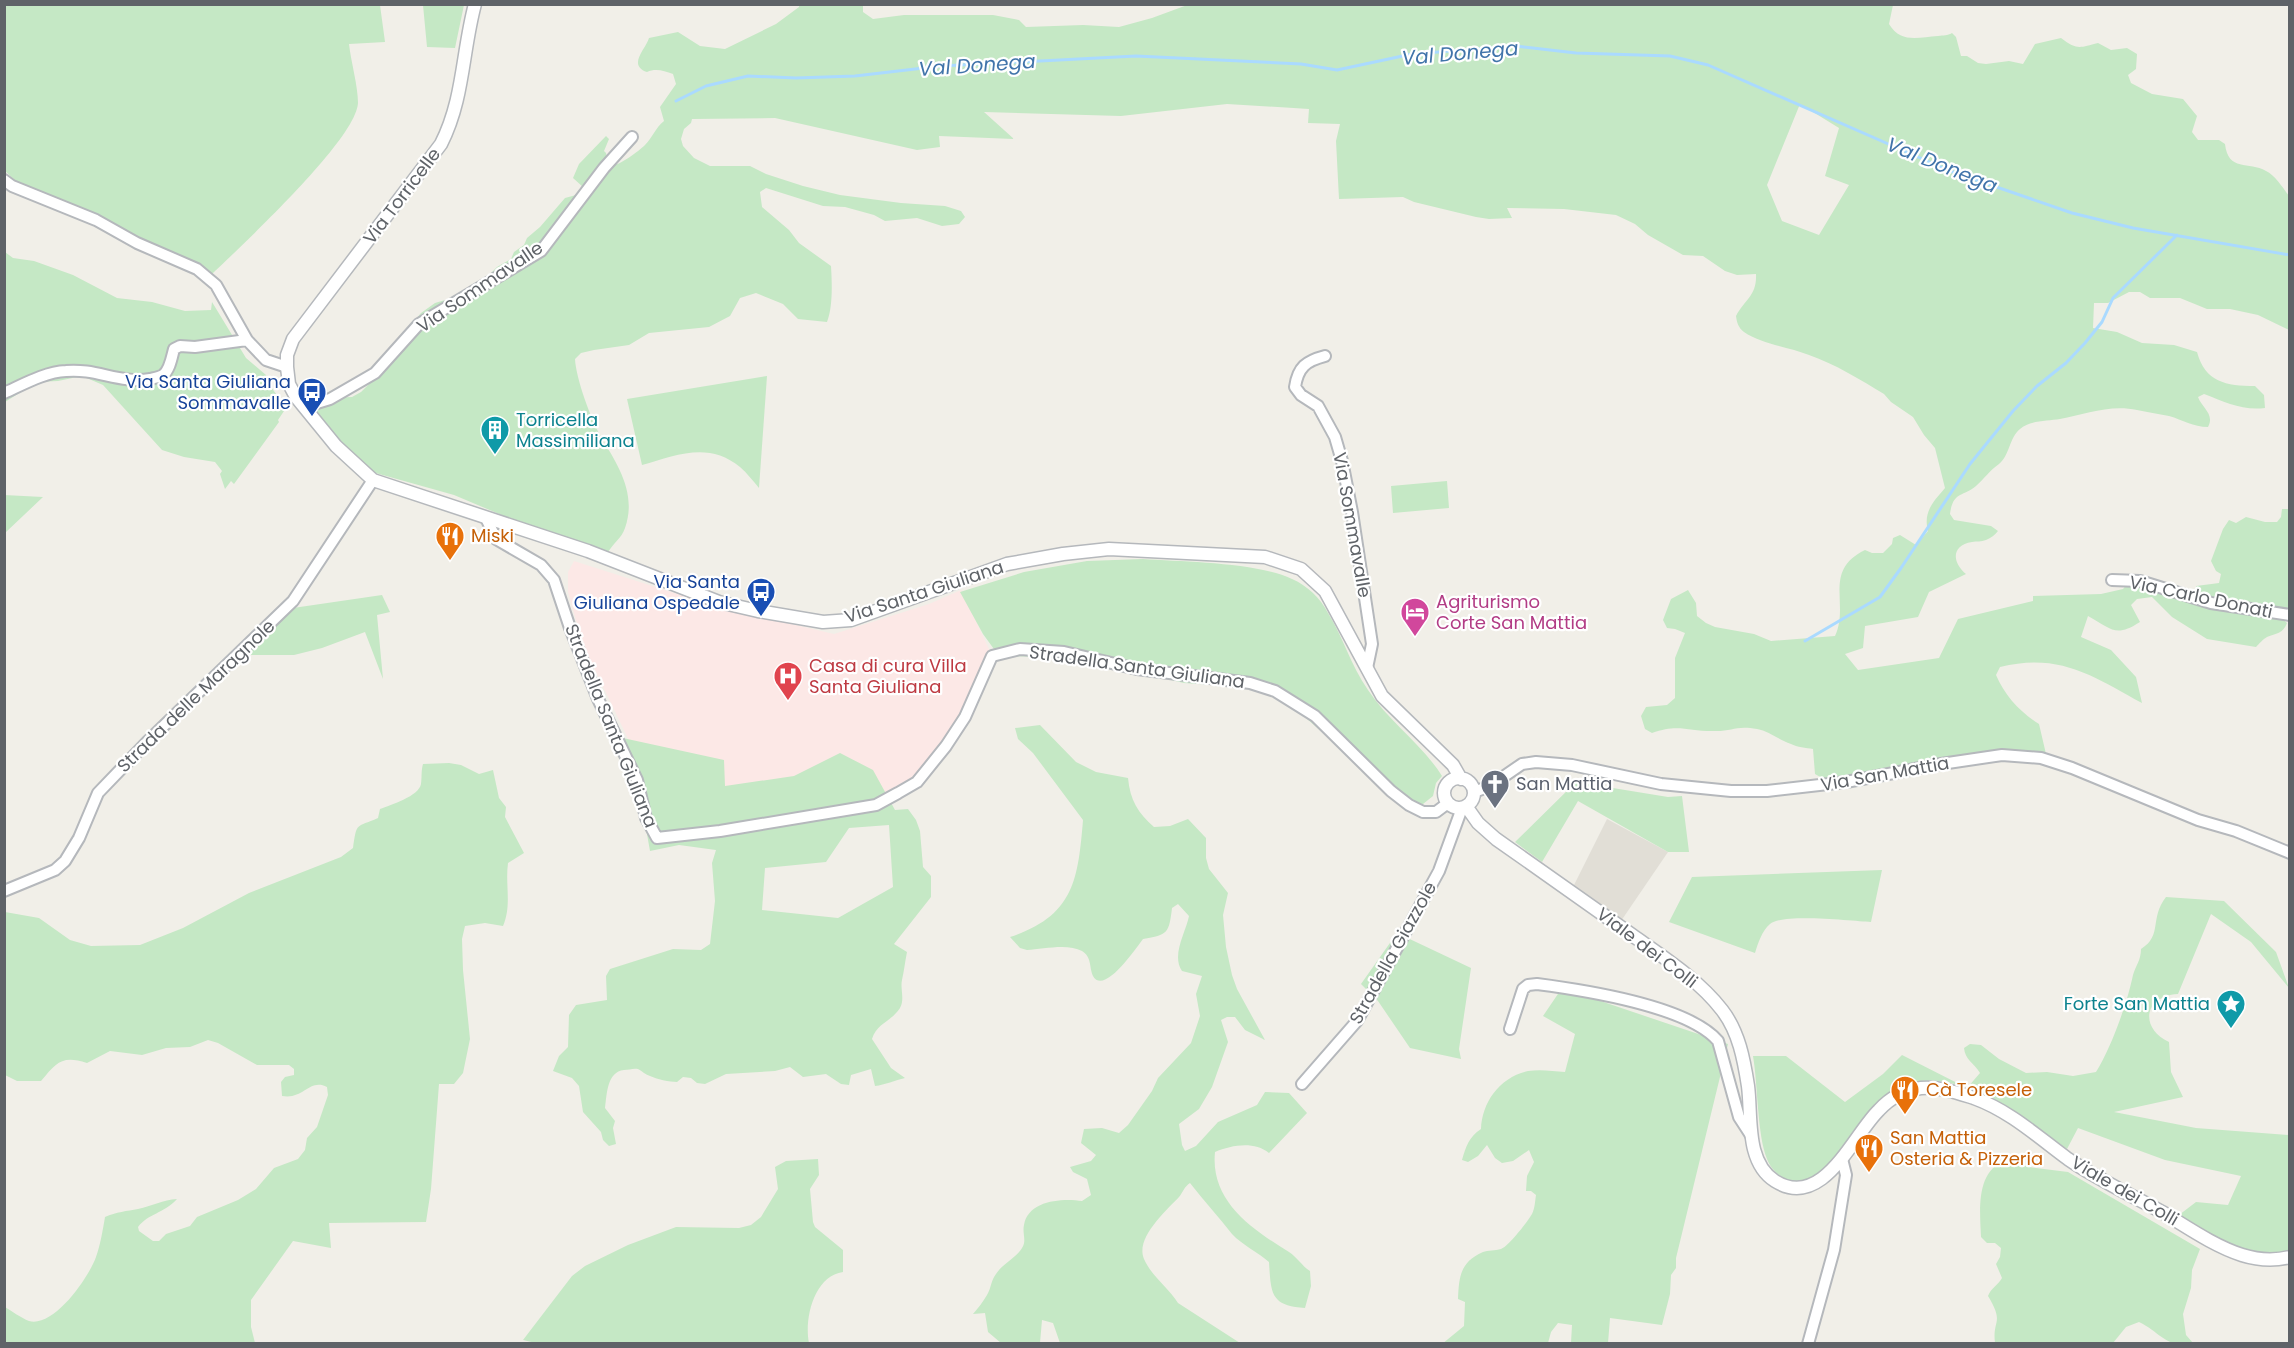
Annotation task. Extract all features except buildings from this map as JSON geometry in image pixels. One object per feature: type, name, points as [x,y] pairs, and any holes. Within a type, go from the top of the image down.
[{"type":"street","name":"Via Torricelle","points":[[287,368],[287,355],[294,339],[441,144],[452,124],[459,98],[475,4]]},
{"type":"street","name":"Via Sommavalle","points":[[304,407],[330,399],[375,373],[418,324],[540,251],[604,168],[632,137]]},
{"type":"street","points":[[4,180],[12,186],[96,220],[137,243],[197,269],[216,285],[248,340],[266,360],[287,368]]},
{"type":"street","points":[[4,192],[21,189]]},
{"type":"street","points":[[4,393],[42,377],[66,371],[88,372],[124,381],[154,378],[163,375],[174,349],[180,346],[195,347],[248,340]]},
{"type":"street","name":"Via Sommavalle","points":[[1325,356],[1309,360],[1297,374],[1295,387],[1301,395],[1318,406],[1335,437],[1342,461],[1356,535],[1371,644],[1367,668]]},
{"type":"street","name":"Via Santa Giuliana","points":[[287,368],[289,384],[304,407],[336,446],[373,480],[588,551],[719,602],[758,612],[823,622],[851,620],[1007,564],[1109,549],[1265,557],[1301,569],[1325,591],[1382,696],[1453,765],[1461,779]]},
{"type":"street","name":"Strada delle Maragnole","points":[[4,891],[55,870],[65,861],[79,838],[98,793],[147,742],[293,601],[373,480]]},
{"type":"street","name":"Stradella Santa Giuliana","points":[[486,518],[496,540],[541,565],[554,580],[598,699],[637,780],[646,818],[657,838],[720,831],[876,805],[916,782],[946,746],[965,717],[992,656],[1020,650],[1064,652],[1137,669],[1250,683],[1275,691],[1315,716],[1391,791],[1409,805],[1424,812],[1436,812],[1448,802]]},
{"type":"street","name":"Via Carlo Donati","points":[[2112,580],[2139,580],[2211,603],[2289,615]]},
{"type":"street","name":"Via San Mattia","points":[[1474,792],[1490,786],[1522,764],[1536,762],[1572,765],[1661,784],[1731,791],[1767,791],[1846,782],[2002,755],[2041,758],[2072,768],[2198,820],[2236,831],[2289,853]]},
{"type":"street","points":[[1461,779],[1470,783],[1474,792],[1471,802],[1464,807],[1452,806],[1445,797],[1447,785],[1450,781],[1461,779]]},
{"type":"street","name":"Stradella Giazzole","points":[[1302,1084],[1357,1021],[1439,871],[1464,807]]},
{"type":"street","name":"Viale dei Colli","points":[[1464,807],[1496,838],[1701,987],[1724,1012],[1740,1044],[1748,1088],[1752,1137],[1760,1165],[1773,1180],[1782,1184],[1802,1186],[1821,1180],[1842,1159],[1869,1122],[1888,1102],[1903,1093],[1923,1088],[1944,1090],[1977,1099],[2015,1119],[2070,1161],[2223,1247],[2252,1258],[2267,1260],[2289,1257]]},
{"type":"street","name":"Viale dei Colli","points":[[1510,1029],[1523,989],[1528,985],[1537,984],[1638,1004],[1692,1022],[1711,1033],[1718,1041],[1739,1117],[1752,1137]]},
{"type":"street","points":[[1808,1344],[1834,1250],[1846,1175],[1842,1159]]},
{"type":"shaded area","name":"Casa di cura Villa Santa Giuliana","points":[[574,561],[715,606],[834,634],[929,604],[961,590],[990,651],[961,712],[933,755],[908,781],[871,802],[647,778],[583,645],[568,592],[568,572]]},
{"type":"shaded area","points":[[1607,819],[1668,852],[1621,921],[1573,887]]},
{"type":"green space","points":[[1190,4],[1893,5],[1889,24],[1899,34],[1917,38],[1952,33],[1956,37],[1961,56],[1967,56],[1978,63],[2009,61],[2023,64],[2035,44],[2061,38],[2078,47],[2098,43],[2111,50],[2127,48],[2137,54],[2136,69],[2128,75],[2131,83],[2152,94],[2183,99],[2197,116],[2192,132],[2198,140],[2219,140],[2225,144],[2230,159],[2269,173],[2289,196],[2289,330],[2258,315],[2230,309],[2207,309],[2180,298],[2150,298],[2140,292],[2129,292],[2108,303],[2094,303],[2093,328],[2117,332],[2142,343],[2174,345],[2197,352],[2205,370],[2211,376],[2226,383],[2255,386],[2264,395],[2265,408],[2242,407],[2204,394],[2198,397],[2210,418],[2208,427],[2193,425],[2169,416],[2127,408],[2098,410],[2024,426],[2016,433],[2003,460],[1976,486],[1956,498],[1951,507],[1950,514],[1954,520],[1991,526],[1998,531],[1988,539],[1965,544],[1957,551],[1956,560],[1966,574],[1929,592],[1918,617],[1865,626],[1863,648],[1845,654],[1858,670],[1939,658],[1958,619],[2033,601],[2033,596],[2101,594],[2123,589],[2135,575],[2196,597],[2196,586],[2219,583],[2221,574],[2216,571],[2211,561],[2223,529],[2229,520],[2236,523],[2246,517],[2265,522],[2277,522],[2281,517],[2282,509],[2290,509],[2289,613],[2281,618],[2287,623],[2281,631],[2266,638],[2256,647],[2207,639],[2172,617],[2152,597],[2137,599],[2131,605],[2140,622],[2125,630],[2108,628],[2088,616],[2081,637],[2111,650],[2136,677],[2142,703],[2075,669],[2040,662],[2000,667],[1996,675],[2004,690],[2019,709],[2039,724],[2046,754],[1987,751],[1836,786],[1815,774],[1813,749],[1793,745],[1761,730],[1745,728],[1707,731],[1677,728],[1652,733],[1645,729],[1641,716],[1646,707],[1667,705],[1675,698],[1675,658],[1685,633],[1667,628],[1663,620],[1671,599],[1688,590],[1696,603],[1697,616],[1706,623],[1715,627],[1754,634],[1771,641],[1835,636],[1839,624],[1841,578],[1844,568],[1852,558],[1865,550],[1872,553],[1883,553],[1892,544],[1893,538],[1900,535],[1916,545],[1928,531],[1928,513],[1945,488],[1935,448],[1913,417],[1891,402],[1884,394],[1828,363],[1801,352],[1759,340],[1742,330],[1736,316],[1755,287],[1756,274],[1737,275],[1725,271],[1703,256],[1683,255],[1648,235],[1635,224],[1616,215],[1564,209],[1507,208],[1512,218],[1489,219],[1414,202],[1403,197],[1339,199],[1336,141],[1340,124],[1308,123],[1309,109],[1227,104],[1121,116],[984,112],[1014,139],[939,136],[940,147],[917,150],[775,118],[692,119],[684,129],[681,139],[683,146],[694,158],[710,166],[750,166],[766,174],[803,186],[840,195],[945,206],[961,211],[965,217],[959,224],[942,226],[917,218],[885,221],[874,215],[845,207],[823,206],[766,188],[760,192],[762,207],[789,230],[799,243],[831,266],[831,302],[827,322],[798,319],[783,304],[756,293],[740,298],[730,316],[709,327],[649,333],[629,345],[581,353],[575,359],[581,388],[597,429],[624,480],[629,503],[624,532],[607,554],[511,519],[454,495],[372,472],[349,454],[309,405],[326,398],[352,397],[361,392],[373,380],[381,361],[421,313],[435,303],[457,299],[480,284],[497,267],[511,259],[514,252],[524,245],[527,238],[540,227],[565,198],[576,195],[583,187],[573,178],[579,164],[606,136],[609,139],[604,151],[611,166],[634,154],[645,145],[664,121],[660,107],[676,84],[673,74],[657,70],[647,72],[638,65],[639,56],[649,38],[678,32],[700,46],[725,49],[776,24],[799,5],[863,5],[863,12],[873,19],[904,15],[993,15],[1019,20],[1026,27],[1083,25],[1119,27]],"holes":[[[1800,104],[1839,128],[1825,176],[1849,185],[1819,235],[1782,221],[1767,185]]]},
{"type":"green space","points":[[5,5],[380,5],[385,42],[349,44],[358,103],[352,120],[319,166],[211,275],[192,261],[18,183],[5,171]]},
{"type":"green space","points":[[423,5],[464,5],[455,48],[427,47]]},
{"type":"green space","points":[[5,252],[13,258],[34,261],[73,275],[117,298],[152,302],[185,311],[211,310],[212,302],[246,358],[266,375],[269,384],[286,408],[279,422],[234,484],[231,481],[225,489],[220,474],[222,471],[215,462],[184,457],[162,450],[103,385],[82,376],[37,382],[5,402]]},
{"type":"green space","points":[[767,376],[759,488],[740,467],[716,454],[692,452],[642,465],[627,399]]},
{"type":"green space","points":[[1447,481],[1449,508],[1393,513],[1391,486]]},
{"type":"green space","points":[[4,495],[43,497],[5,533]]},
{"type":"green space","points":[[1143,559],[1259,569],[1292,579],[1308,589],[1325,608],[1357,671],[1376,702],[1434,764],[1442,776],[1436,783],[1433,796],[1413,812],[1298,711],[1275,695],[1253,688],[1184,683],[1115,667],[1046,657],[999,656],[983,634],[960,592],[1024,572],[1087,561]]},
{"type":"green space","points":[[382,595],[390,612],[377,615],[383,679],[365,632],[322,648],[294,655],[245,655],[293,608]]},
{"type":"green space","points":[[1040,725],[1076,762],[1096,772],[1128,778],[1136,806],[1143,817],[1154,827],[1170,826],[1188,819],[1206,838],[1206,858],[1209,869],[1228,893],[1223,915],[1232,975],[1237,989],[1265,1040],[1245,1030],[1235,1017],[1221,1020],[1228,1042],[1212,1087],[1199,1109],[1179,1124],[1185,1151],[1196,1146],[1218,1122],[1257,1105],[1265,1092],[1289,1093],[1307,1113],[1269,1153],[1257,1147],[1243,1145],[1215,1152],[1215,1169],[1219,1185],[1236,1212],[1261,1234],[1292,1254],[1310,1271],[1311,1286],[1305,1308],[1293,1307],[1279,1301],[1272,1290],[1269,1262],[1232,1234],[1190,1183],[1153,1225],[1144,1242],[1142,1251],[1147,1265],[1178,1303],[1240,1343],[1060,1343],[1053,1323],[1042,1320],[1040,1343],[1001,1343],[988,1332],[985,1313],[973,1314],[987,1295],[996,1274],[1022,1248],[1024,1225],[1032,1210],[1047,1202],[1082,1201],[1091,1195],[1087,1179],[1073,1172],[1070,1167],[1091,1161],[1096,1155],[1081,1143],[1084,1129],[1102,1128],[1119,1133],[1128,1125],[1152,1091],[1158,1078],[1191,1043],[1200,1016],[1196,994],[1202,976],[1182,971],[1179,965],[1180,944],[1189,916],[1178,904],[1172,908],[1170,923],[1166,931],[1158,936],[1143,939],[1120,968],[1104,980],[1098,981],[1093,976],[1089,959],[1082,951],[1070,947],[1027,950],[1020,948],[1010,937],[1048,918],[1060,907],[1075,878],[1078,861],[1083,820],[1033,753],[1018,739],[1015,728]]},
{"type":"green space","points":[[609,735],[724,760],[725,786],[794,776],[840,753],[873,770],[895,810],[908,809],[916,820],[920,831],[923,867],[931,876],[931,897],[894,944],[907,952],[900,1008],[877,1029],[872,1039],[891,1068],[905,1078],[875,1086],[871,1069],[851,1075],[849,1085],[841,1084],[826,1074],[803,1077],[790,1067],[775,1071],[726,1074],[705,1084],[697,1083],[691,1078],[683,1077],[677,1082],[647,1075],[638,1069],[624,1070],[611,1079],[605,1108],[615,1121],[613,1128],[616,1144],[609,1146],[603,1140],[601,1132],[583,1112],[579,1086],[572,1078],[553,1071],[559,1056],[568,1047],[569,1015],[576,1005],[607,1000],[606,976],[610,969],[673,949],[701,950],[710,944],[715,901],[712,863],[716,850],[679,845],[650,851],[639,789]],"holes":[[[889,825],[893,887],[838,918],[762,910],[765,868],[826,862],[849,828]]]},
{"type":"green space","points":[[423,764],[461,765],[479,774],[493,770],[499,798],[506,807],[505,817],[524,853],[508,863],[508,903],[503,926],[485,923],[465,926],[462,939],[463,970],[470,1039],[463,1073],[454,1084],[439,1084],[431,1189],[426,1222],[329,1223],[331,1248],[293,1241],[251,1300],[251,1327],[255,1343],[5,1343],[5,1307],[29,1321],[39,1321],[59,1309],[78,1288],[96,1257],[105,1217],[177,1199],[138,1227],[139,1231],[153,1241],[159,1241],[166,1234],[190,1226],[197,1217],[238,1200],[256,1189],[274,1168],[298,1159],[305,1150],[307,1138],[317,1127],[328,1095],[327,1087],[315,1085],[296,1095],[282,1096],[281,1082],[285,1077],[294,1075],[294,1069],[289,1065],[257,1065],[218,1043],[208,1040],[190,1047],[166,1048],[142,1055],[110,1051],[87,1063],[66,1060],[51,1069],[41,1081],[17,1081],[5,1075],[5,912],[39,918],[70,940],[91,946],[140,945],[183,928],[249,893],[341,857],[353,848],[357,829],[361,825],[378,818],[380,809],[404,800],[419,788]]},
{"type":"green space","points":[[1576,782],[1668,797],[1682,796],[1689,852],[1668,852],[1578,801],[1542,862],[1515,842]]},
{"type":"green space","points":[[1882,870],[1871,922],[1802,918],[1777,921],[1765,930],[1755,953],[1669,922],[1692,877]]},
{"type":"green space","points":[[2166,897],[2224,901],[2276,952],[2289,988],[2251,942],[2211,914],[2178,994],[2158,1000],[2152,1006],[2150,1014],[2153,1029],[2169,1042],[2171,1072],[2183,1097],[2114,1112],[2196,1128],[2289,1135],[2289,1252],[2259,1254],[2235,1247],[2179,1215],[2196,1202],[2228,1205],[2241,1176],[2165,1160],[2078,1128],[2067,1149],[1998,1103],[1959,1085],[1940,1081],[1916,1082],[1888,1096],[1826,1168],[1807,1181],[1796,1182],[1785,1179],[1770,1165],[1761,1136],[1753,1056],[1786,1056],[1845,1102],[1883,1074],[1902,1055],[1967,1088],[1980,1073],[1965,1052],[1964,1048],[1970,1044],[1981,1045],[1999,1059],[2026,1073],[2047,1072],[2073,1076],[2096,1072],[2118,1025],[2141,949],[2152,938],[2158,912]]},
{"type":"green space","points":[[1397,933],[1471,968],[1459,1049],[1461,1059],[1410,1048],[1378,1001],[1361,984]]},
{"type":"green space","points":[[1562,988],[1728,1044],[1676,1258],[1676,1268],[1671,1275],[1670,1294],[1662,1325],[1610,1318],[1608,1343],[1571,1343],[1572,1325],[1558,1323],[1551,1332],[1548,1343],[1442,1344],[1464,1326],[1465,1302],[1458,1299],[1460,1277],[1465,1265],[1483,1252],[1504,1247],[1518,1233],[1533,1212],[1536,1195],[1531,1191],[1526,1191],[1527,1176],[1534,1162],[1529,1150],[1513,1161],[1502,1163],[1495,1158],[1487,1145],[1478,1156],[1468,1162],[1462,1160],[1468,1142],[1481,1129],[1489,1100],[1501,1085],[1518,1074],[1528,1071],[1565,1072],[1575,1034],[1543,1016]]},
{"type":"green space","points":[[818,1159],[819,1175],[810,1189],[813,1222],[815,1227],[843,1250],[843,1272],[825,1281],[813,1300],[808,1322],[809,1343],[540,1344],[523,1340],[572,1276],[585,1266],[628,1245],[676,1227],[739,1228],[751,1225],[761,1217],[778,1189],[775,1167],[786,1161]]},
{"type":"green space","points":[[2006,1160],[2029,1167],[2068,1172],[2200,1249],[2192,1270],[2191,1288],[2183,1314],[2186,1335],[2193,1343],[2183,1344],[2169,1341],[2139,1322],[2126,1327],[2113,1343],[1995,1343],[1997,1317],[1988,1296],[2002,1278],[1996,1264],[2001,1248],[1995,1243],[1987,1243],[1981,1237],[1980,1204],[1984,1182],[1989,1173],[1996,1165]]},
{"type":"waterway","name":"Val Donega","points":[[676,101],[706,86],[748,76],[796,78],[855,76],[941,66],[1136,56],[1301,64],[1337,70],[1412,54],[1516,46],[1576,53],[1670,56],[1708,65],[1950,171],[2072,213],[2133,228],[2290,255]]},
{"type":"waterway","points":[[1805,641],[1880,597],[1970,464],[2013,411],[2085,343],[2102,322],[2113,298],[2177,235]]},
{"type":"place","name":"Via Santa Giuliana Sommavalle","points":[[312,418]]},
{"type":"place","name":"Torricella Massimiliana","points":[[495,456]]},
{"type":"place","name":"Miski","points":[[450,562]]},
{"type":"place","name":"Via Santa Giuliana Ospedale","points":[[761,618]]},
{"type":"place","name":"Agriturismo Corte San Mattia","points":[[1415,638]]},
{"type":"place","name":"Casa di cura Villa Santa Giuliana","points":[[788,702]]},
{"type":"place","name":"San Mattia","points":[[1495,810]]},
{"type":"place","name":"Forte San Mattia","points":[[2231,1030]]},
{"type":"place","name":"Cà Toresele","points":[[1905,1116]]},
{"type":"place","name":"San Mattia Osteria & Pizzeria","points":[[1869,1174]]}]
